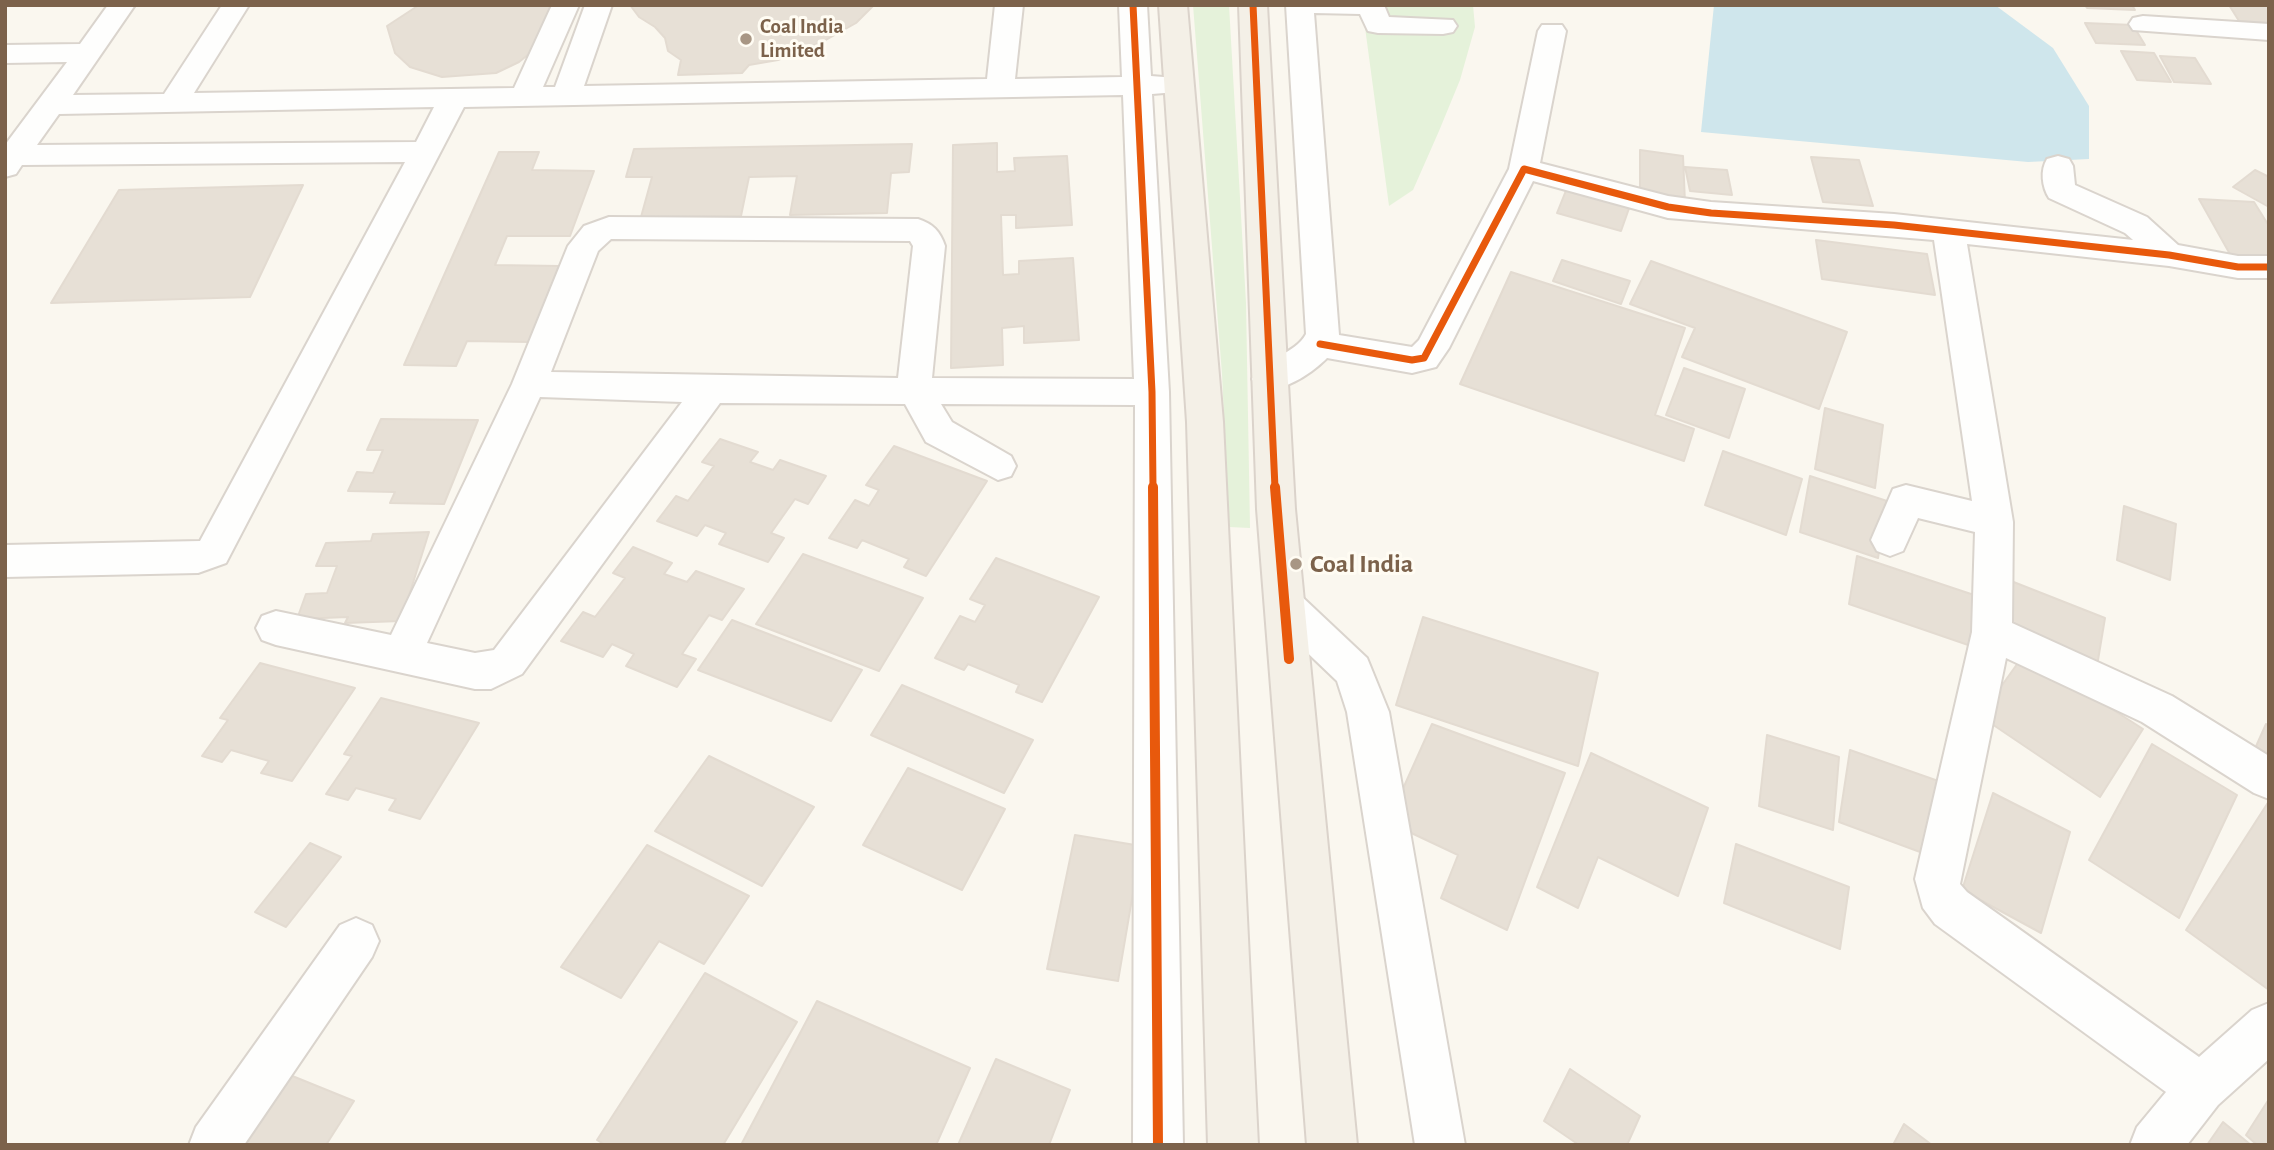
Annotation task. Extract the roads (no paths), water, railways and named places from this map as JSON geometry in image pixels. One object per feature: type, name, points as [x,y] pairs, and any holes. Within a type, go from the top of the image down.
[{"type":"main road","points":[[1173,5],[1205,422],[1233,1145]]},
{"type":"main road","points":[[1253,5],[1269,379],[1289,659],[1332,1145]]},
{"type":"street","points":[[10,161],[122,5]]},
{"type":"street","points":[[173,103],[236,5]]},
{"type":"street","points":[[524,97],[566,5]]},
{"type":"street","points":[[566,96],[599,5]]},
{"type":"street","points":[[1000,88],[1009,5]]},
{"type":"street","points":[[1133,5],[1152,392],[1158,1145]]},
{"type":"street","points":[[1269,379],[1314,351],[1320,344],[1322,297],[1300,5],[1371,6],[1378,25],[1443,26]]},
{"type":"street","points":[[2143,24],[2269,32]]},
{"type":"street","points":[[1320,344],[1412,360],[1423,358],[1432,348],[1524,169],[1552,31]]},
{"type":"street","points":[[5,54],[88,53]]},
{"type":"street","points":[[51,105],[453,100],[1179,85]]},
{"type":"street","points":[[5,561],[198,557],[213,552],[453,100]]},
{"type":"street","points":[[10,161],[425,152]]},
{"type":"street","points":[[2058,166],[2060,191],[2136,225],[2169,255]]},
{"type":"street","points":[[1524,169],[1668,207],[2169,255],[2238,267],[2269,267]]},
{"type":"street","points":[[402,655],[529,384],[587,239],[596,232],[609,228],[918,230],[926,237],[929,246],[914,389],[939,432],[998,466]]},
{"type":"street","points":[[1949,232],[1994,522],[1992,632],[1937,879],[1939,893],[1951,908],[2200,1088]]},
{"type":"street","points":[[529,384],[711,390],[1152,392]]},
{"type":"street","points":[[276,628],[475,671],[491,671],[508,662],[711,390]]},
{"type":"street","points":[[1890,540],[1906,500],[1994,522]]},
{"type":"street","points":[[1285,606],[1353,671],[1368,712],[1440,1145]]},
{"type":"street","points":[[1992,632],[2157,709],[2269,779]]},
{"type":"street","points":[[214,1145],[356,941]]},
{"type":"street","points":[[2155,1145],[2200,1088],[2269,1027]]},
{"type":"water","points":[[1714,5],[1995,5],[2053,48],[2089,106],[2089,159],[2028,162],[1701,132]]},
{"type":"place","name":"Coal India Limited","points":[[746,39]]},
{"type":"place","name":"Coal India","points":[[1296,564]]}]
